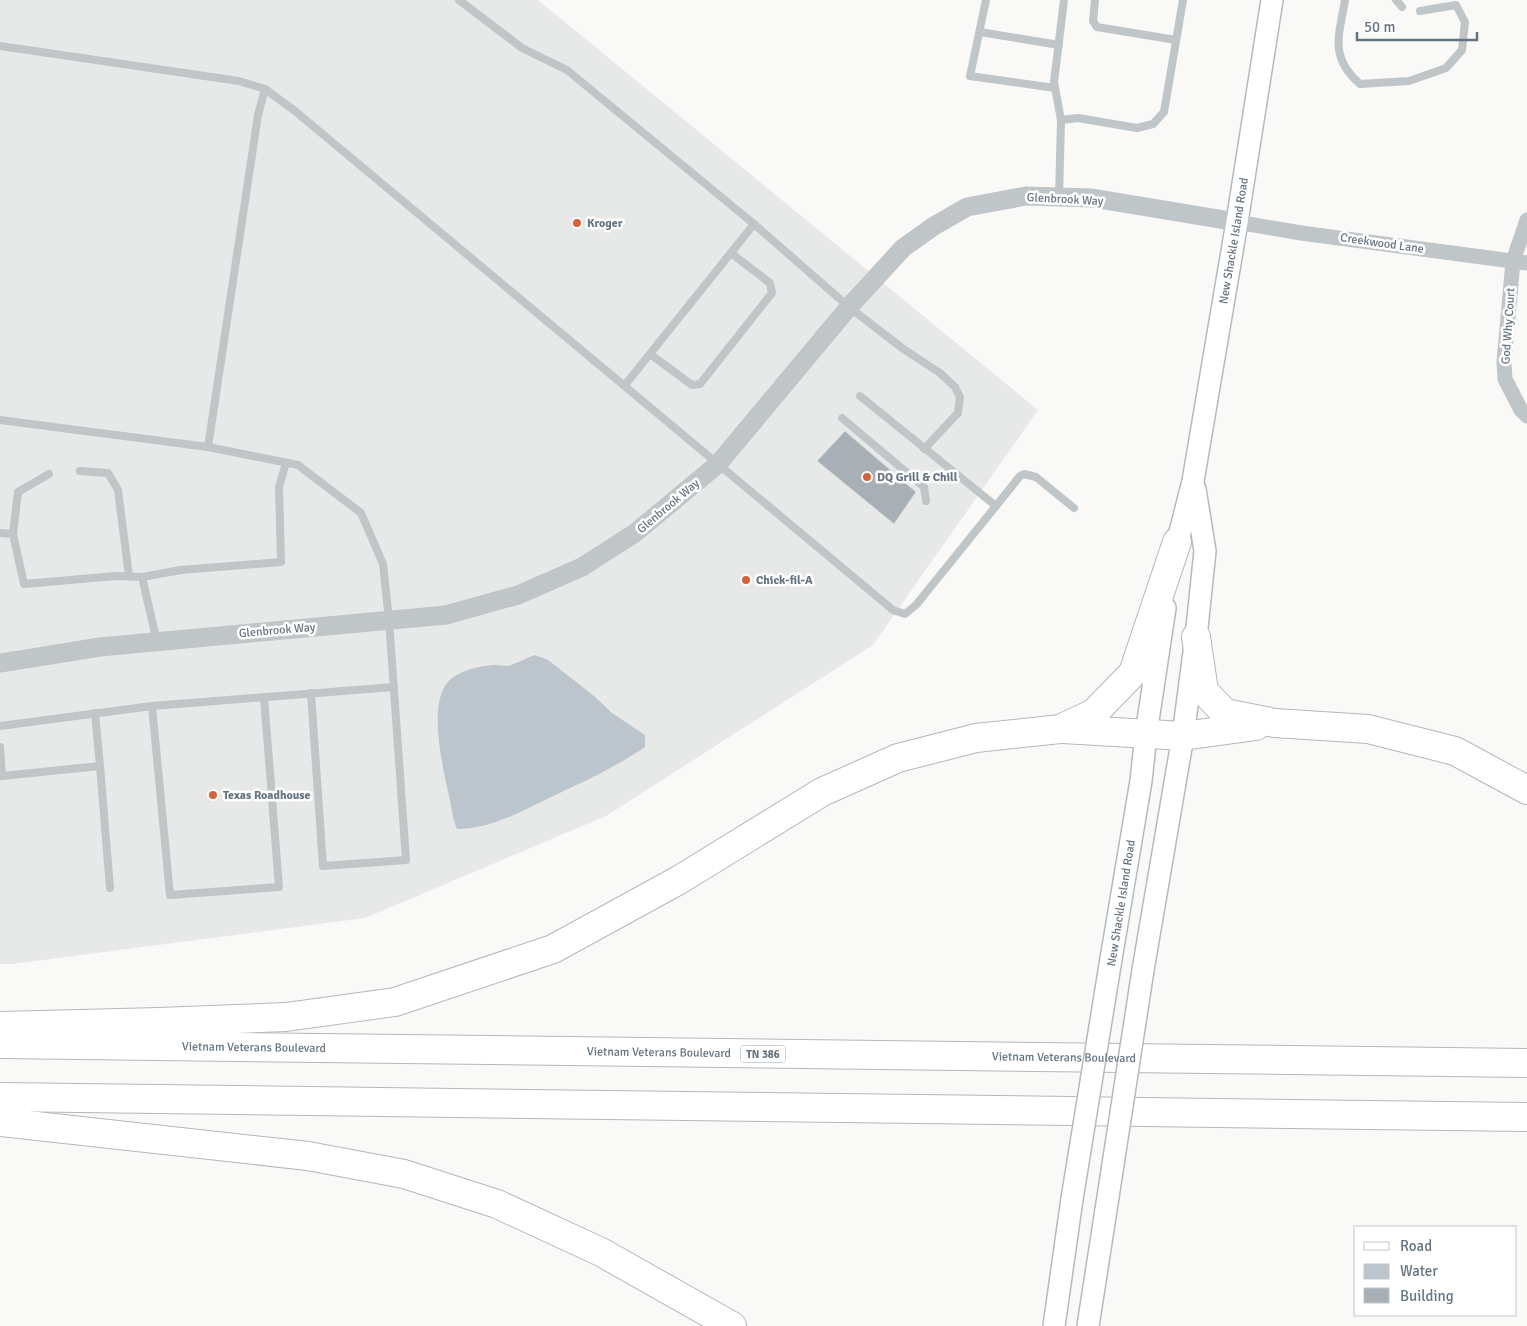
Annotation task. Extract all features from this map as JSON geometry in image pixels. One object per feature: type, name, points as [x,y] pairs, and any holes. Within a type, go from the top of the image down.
[{"type":"highway","points":[[1060,729],[1094,713],[1133,673],[1177,542]]},
{"type":"highway","points":[[1196,636],[1204,691],[1225,713],[1275,723],[1368,729],[1455,751],[1527,790]]},
{"type":"highway","points":[[0,1026],[286,1017],[395,1002],[553,949],[679,880],[822,792],[898,758],[976,738],[1060,729],[1183,736],[1275,723]]},
{"type":"highway","name":"Vietnam Veterans Boulevard","points":[[0,1044],[1527,1063]]},
{"type":"highway","points":[[0,1097],[1527,1116]]},
{"type":"highway","points":[[0,1122],[308,1156],[404,1174],[497,1204],[601,1252],[732,1326]]},
{"type":"main road","name":"New Shackle Island Road","points":[[1054,1326],[1072,1199],[1141,781],[1162,624],[1177,542],[1193,481],[1272,0]]},
{"type":"main road","name":"New Shackle Island Road","points":[[1088,1326],[1143,970],[1183,736],[1196,636],[1205,551],[1193,481]]},
{"type":"street","name":"Glenbrook Way","points":[[0,663],[100,648],[446,615],[518,595],[582,567],[635,533],[718,464],[849,307],[904,248],[934,226],[967,207],[1026,196],[1092,198],[1237,222]]},
{"type":"street","name":"God Why Court","points":[[1527,220],[1504,362],[1505,379],[1521,410],[1527,416]]},
{"type":"street","name":"Creekwood Lane","points":[[1237,222],[1310,234],[1520,262]]},
{"type":"lane","points":[[459,0],[522,48],[567,70],[754,224],[849,307],[902,348],[940,373],[960,396],[958,413],[924,450]]},
{"type":"lane","points":[[986,0],[970,76],[1055,88]]},
{"type":"lane","points":[[1059,197],[1061,120],[1054,82],[1064,0]]},
{"type":"lane","points":[[1095,0],[1093,21],[1097,27],[1176,40]]},
{"type":"lane","points":[[1061,120],[1078,118],[1137,128],[1153,124],[1164,112],[1183,0]]},
{"type":"lane","points":[[1345,0],[1338,42],[1340,60],[1348,74],[1360,84],[1409,81],[1446,68],[1462,50],[1465,22],[1456,5],[1420,11]]},
{"type":"lane","points":[[1396,0],[1402,7]]},
{"type":"lane","points":[[980,32],[1059,45]]},
{"type":"lane","points":[[0,46],[239,81],[265,89],[295,111],[893,610],[905,614],[916,605],[1020,476],[1024,474],[1036,477],[1074,508]]},
{"type":"lane","points":[[208,447],[258,115],[265,89]]},
{"type":"lane","points":[[625,385],[754,224]]},
{"type":"lane","points":[[650,354],[692,385],[700,384],[772,293],[770,283],[731,253]]},
{"type":"lane","points":[[860,396],[924,450],[996,506]]},
{"type":"lane","points":[[842,418],[924,487],[926,501]]},
{"type":"lane","points":[[0,420],[208,447],[298,466],[361,513],[383,564],[394,686],[406,860],[323,866],[311,693]]},
{"type":"lane","points":[[49,474],[18,492],[13,534],[24,584],[116,576],[142,577],[180,570],[281,562],[279,487],[286,463]]},
{"type":"lane","points":[[80,471],[108,473],[118,490],[129,576]]},
{"type":"lane","points":[[0,533],[13,534]]},
{"type":"lane","points":[[142,577],[156,642]]},
{"type":"lane","points":[[0,726],[152,706],[394,686]]},
{"type":"lane","points":[[152,706],[170,895],[279,887],[264,697]]},
{"type":"lane","points":[[95,713],[110,888]]},
{"type":"lane","points":[[0,747],[2,776],[100,766]]},
{"type":"shaded area","points":[[0,0],[538,0],[1038,410],[873,645],[606,816],[365,918],[12,964],[0,964]]},
{"type":"water","points":[[535,655],[548,660],[594,696],[612,713],[645,735],[645,747],[597,775],[514,815],[481,826],[457,829],[440,750],[438,714],[440,698],[446,685],[455,676],[470,669],[491,665],[509,666]]},
{"type":"building","name":"DQ Grill & Chill","points":[[845,431],[916,492],[894,524],[817,461]]},
{"type":"place","name":"Kroger","points":[[577,223]]},
{"type":"place","name":"DQ Grill & Chill","points":[[867,477]]},
{"type":"place","name":"Chick-fil-A","points":[[746,580]]},
{"type":"place","name":"Texas Roadhouse","points":[[213,795]]}]
